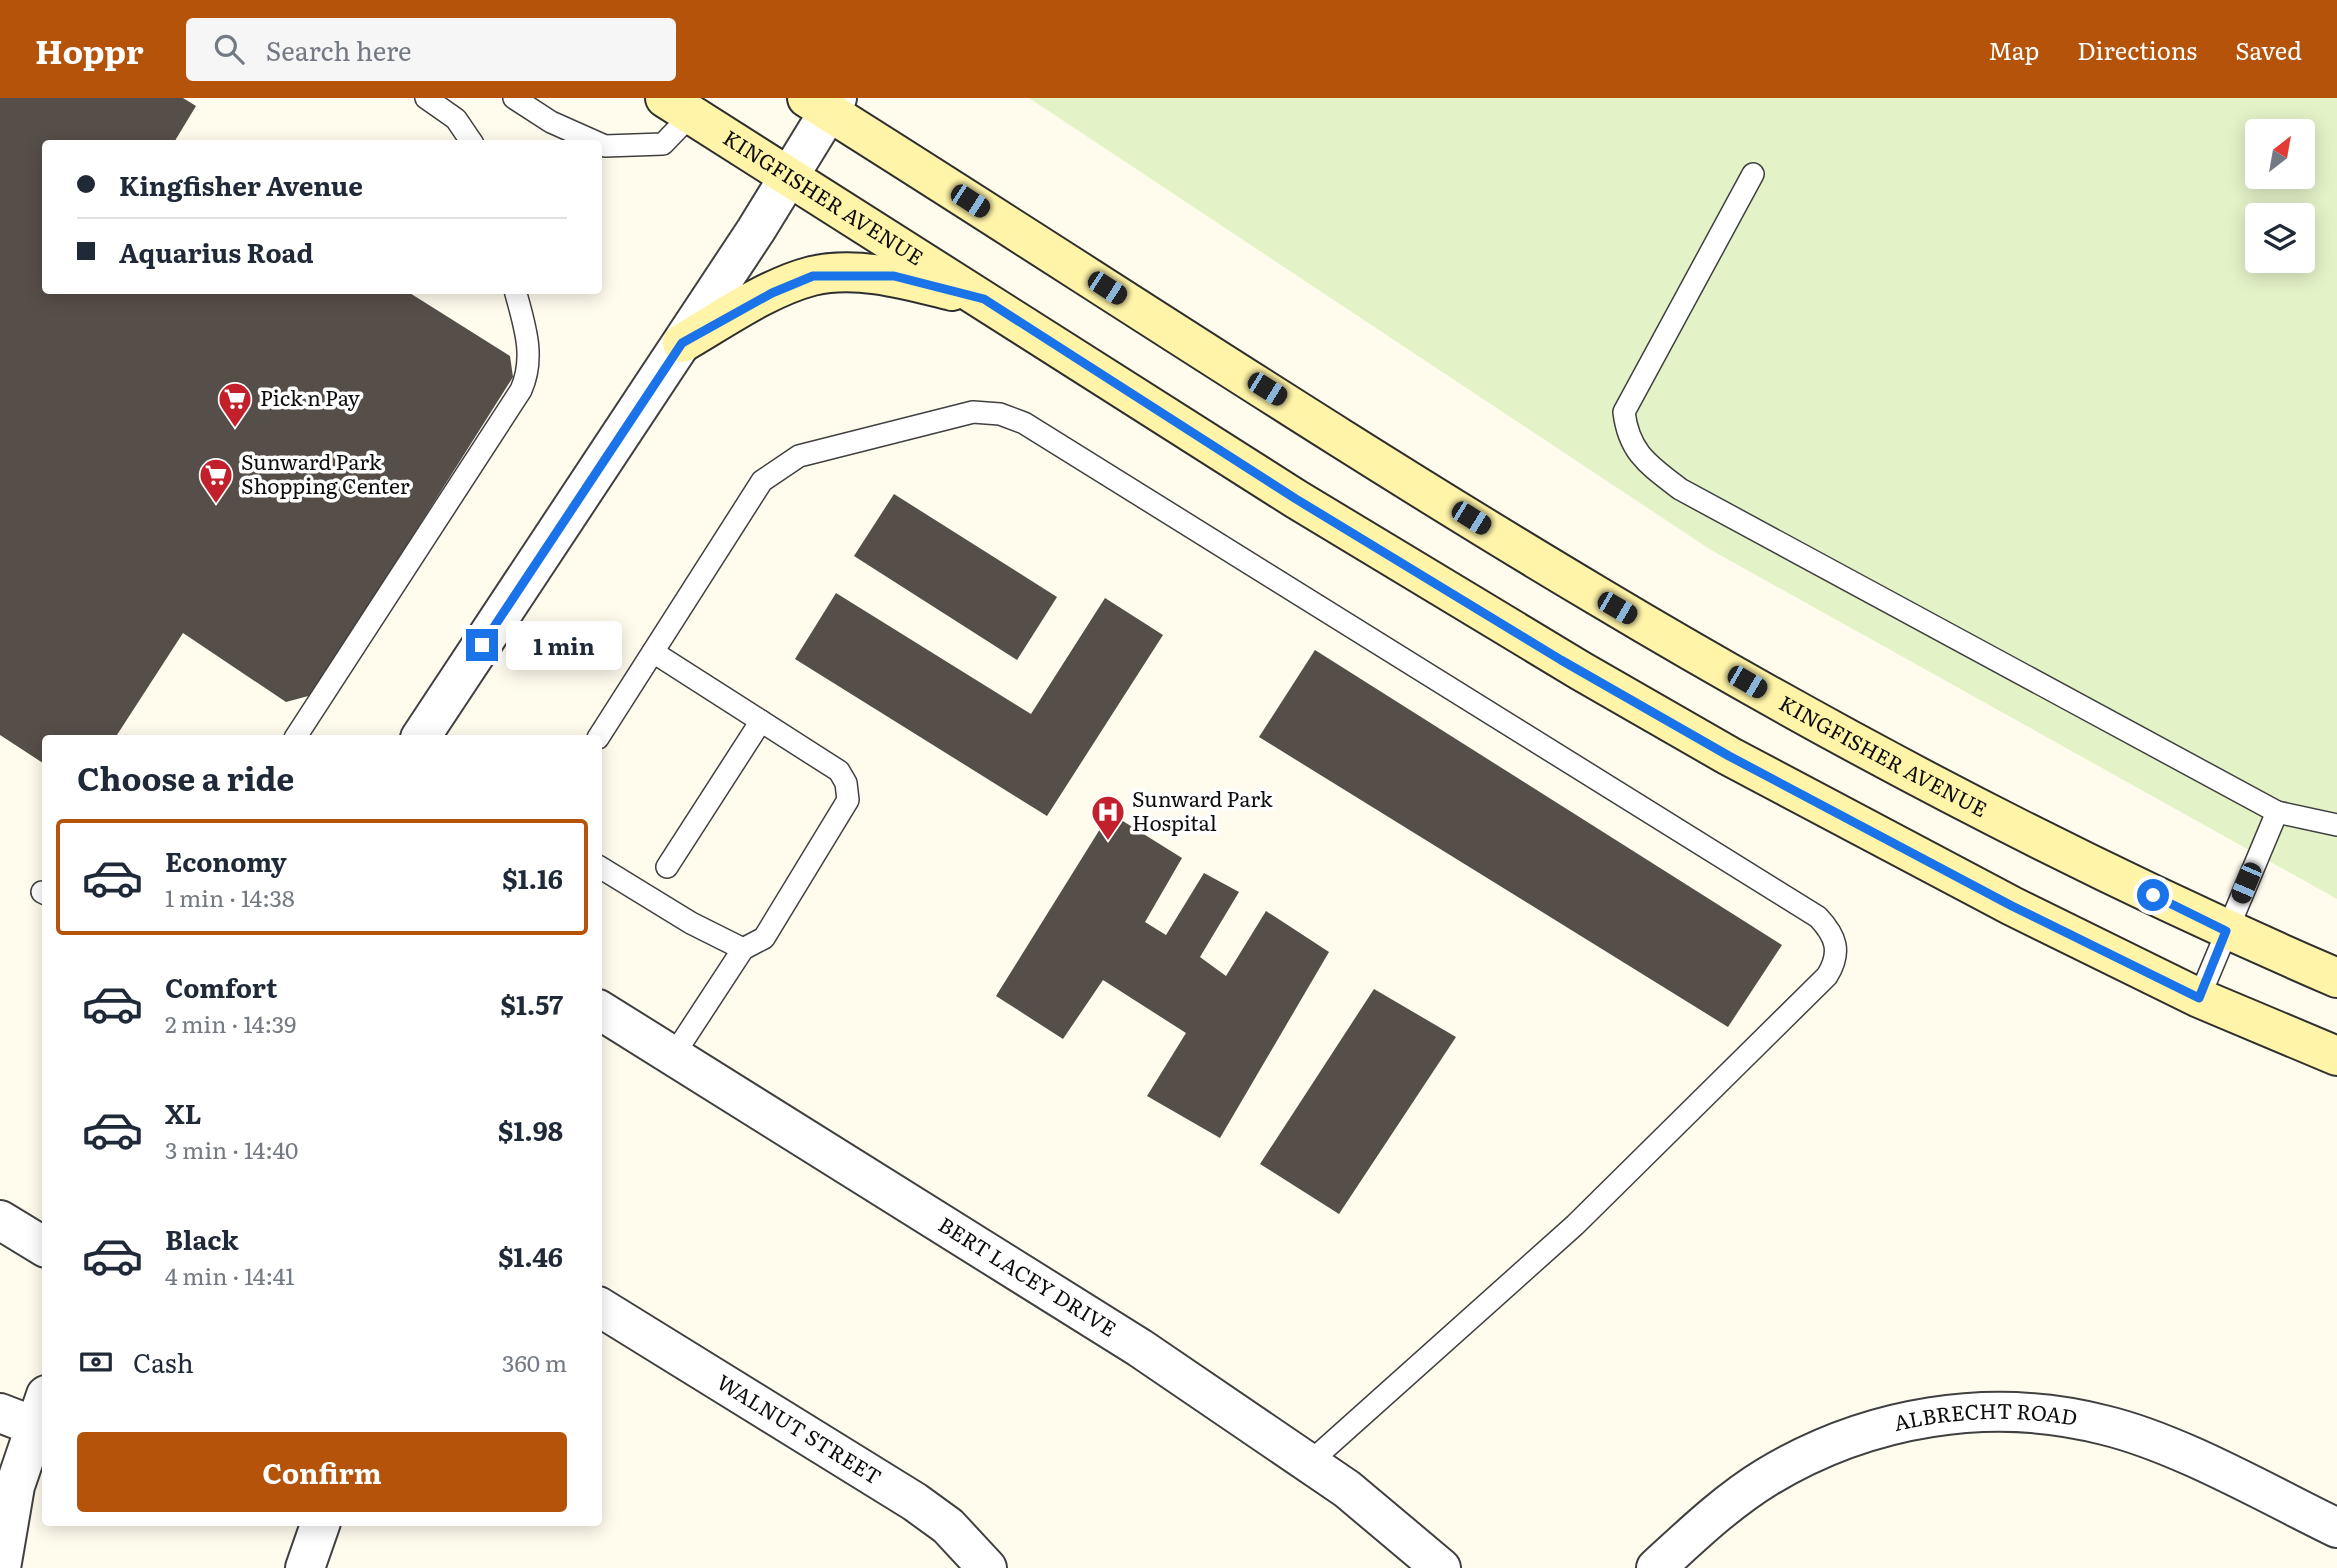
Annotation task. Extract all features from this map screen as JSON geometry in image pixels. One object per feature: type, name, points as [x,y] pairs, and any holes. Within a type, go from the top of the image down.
[{"type":"street","name":"KINGFISHER AVENUE","points":[[824,102],[1596,595],[1790,707],[1948,793],[2226,931],[2337,978]]},
{"type":"street","points":[[422,735],[682,343],[789,174],[824,102]]},
{"type":"street","name":"KINGFISHER AVENUE","points":[[678,106],[789,174],[1296,499],[1581,671],[1729,756],[2000,900],[2199,998],[2337,1056]]},
{"type":"street","points":[[682,343],[772,293],[813,276],[894,276],[984,299]]},
{"type":"street","name":"BERT LACEY DRIVE","points":[[602,1012],[1140,1349],[1347,1489],[1441,1568]]},
{"type":"street","points":[[0,1220],[42,1246]]},
{"type":"street","name":"WALNUT STREET","points":[[602,1308],[915,1502],[947,1525],[987,1568]]},
{"type":"street","name":"ALBRECHT ROAD","points":[[1656,1568],[1714,1515],[1766,1478],[1809,1455],[1866,1433],[1920,1418],[1988,1410],[2041,1413],[2105,1425],[2207,1465],[2337,1528]]},
{"type":"street","points":[[1,1568],[26,1411]]},
{"type":"lane","points":[[426,98],[456,119],[470,140]]},
{"type":"lane","points":[[514,98],[551,122],[592,140]]},
{"type":"lane","points":[[602,145],[663,144],[678,106]]},
{"type":"lane","points":[[1753,174],[1624,412],[1627,436],[1647,463],[1680,489],[2277,812],[2337,825]]},
{"type":"lane","points":[[297,735],[521,390],[528,369],[529,344],[516,294]]},
{"type":"lane","points":[[600,735],[762,481],[799,456],[974,412],[1000,414],[1024,423],[1072,452],[1818,916],[1828,928],[1837,947],[1834,964],[1826,976],[1575,1225],[1309,1463]]},
{"type":"lane","points":[[653,652],[839,771],[846,783],[848,800],[764,938],[743,949],[673,1056]]},
{"type":"lane","points":[[667,867],[761,721]]},
{"type":"lane","points":[[2199,998],[2277,812]]},
{"type":"lane","points":[[602,868],[691,923],[743,949]]},
{"type":"green space","points":[[1029,98],[2337,98],[2337,899],[1711,550]]},
{"type":"building","name":"Sunward Park Shopping Center","points":[[0,98],[183,98],[196,106],[175,140],[42,140],[42,294],[411,294],[510,356],[513,377],[312,695],[286,702],[183,633],[117,735],[42,735],[42,762],[0,735]]},
{"type":"building","points":[[894,494],[1057,597],[1017,660],[854,556]]},
{"type":"building","points":[[836,593],[1031,714],[1105,598],[1163,635],[1047,816],[795,659]]},
{"type":"building","points":[[1315,650],[1782,945],[1728,1027],[1259,737]]},
{"type":"building","points":[[1110,813],[1182,858],[1145,922],[1166,935],[1204,873],[1239,892],[1200,957],[1226,976],[1266,911],[1329,952],[1220,1138],[1147,1096],[1186,1033],[1103,980],[1063,1039],[996,996]]},
{"type":"building","points":[[1374,989],[1456,1037],[1339,1214],[1260,1164]]},
{"type":"place","name":"Pick n Pay","points":[[235,429]]},
{"type":"place","name":"Sunward Park Shopping Center","points":[[216,505]]},
{"type":"place","name":"Sunward Park Hospital","points":[[1108,842]]},
{"type":"route","points":[[482,645],[682,343],[772,293],[813,276],[894,276],[984,299],[1296,499],[1561,660],[1729,756],[2012,906],[2199,998],[2226,931],[2153,895]]}]
